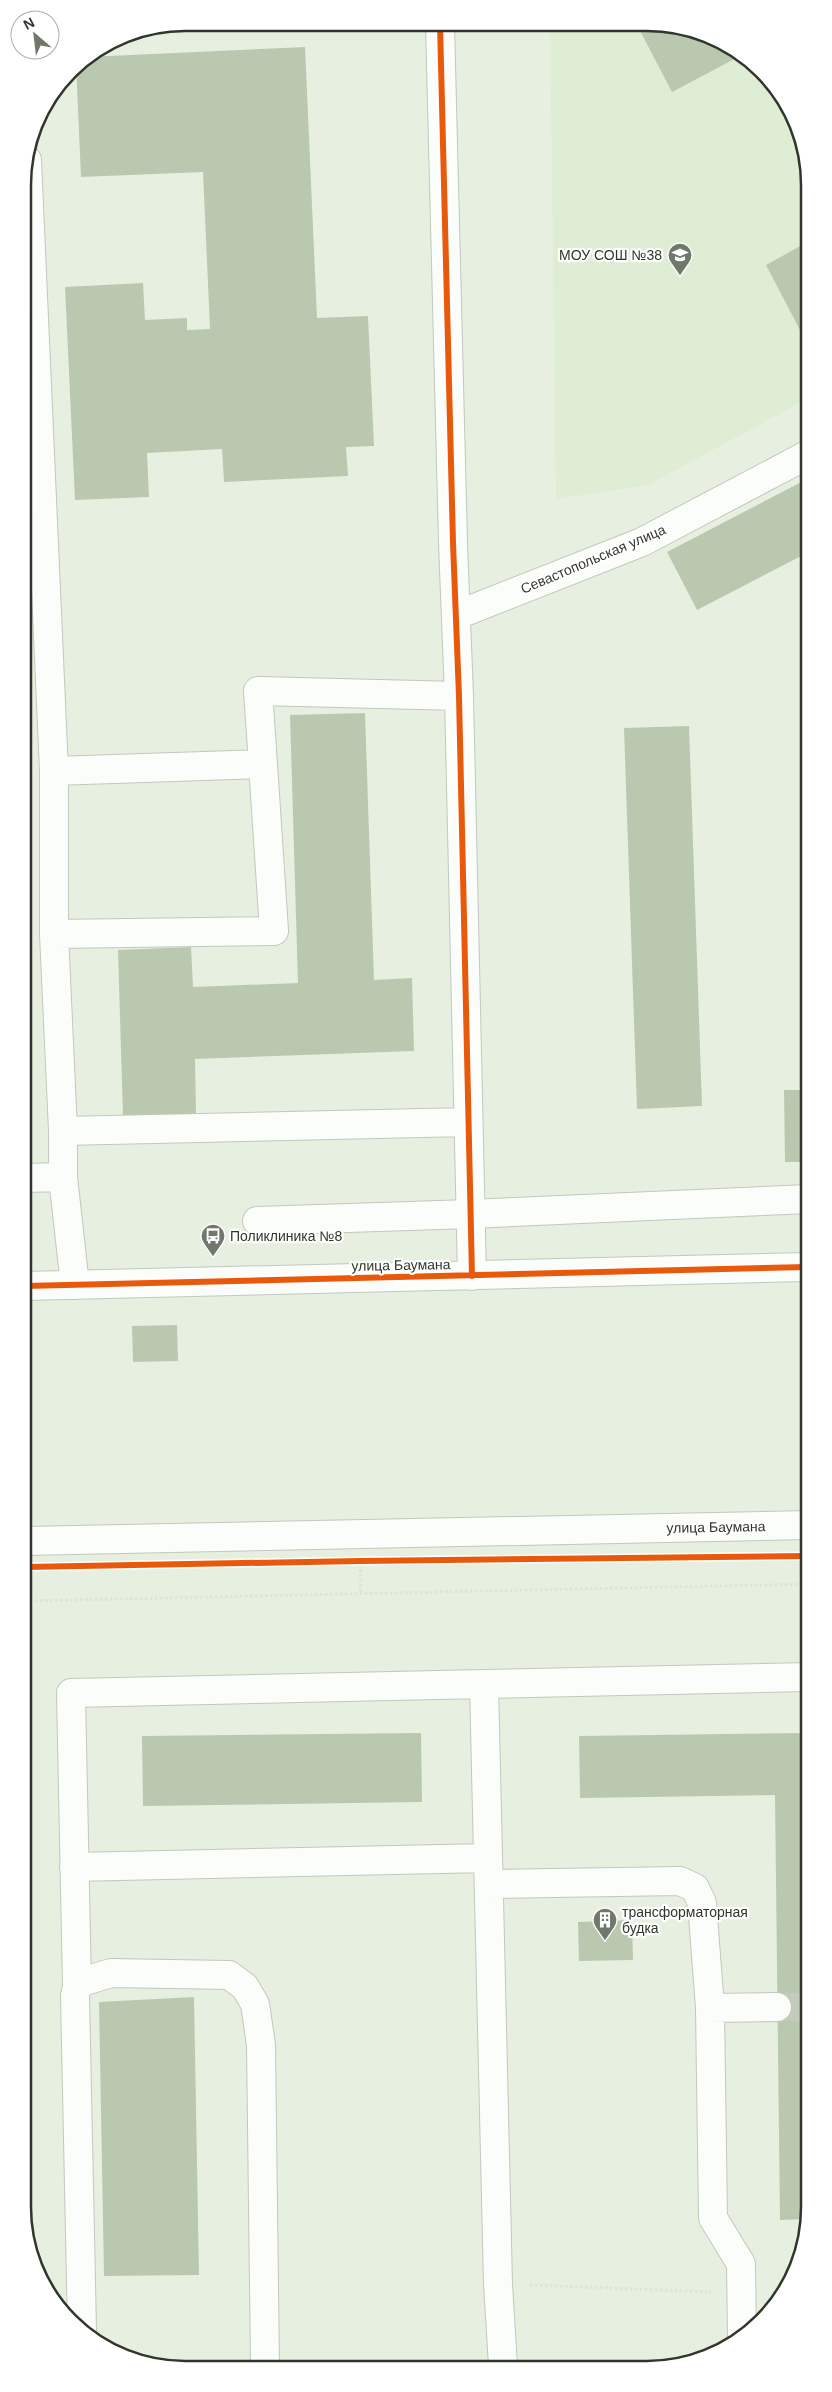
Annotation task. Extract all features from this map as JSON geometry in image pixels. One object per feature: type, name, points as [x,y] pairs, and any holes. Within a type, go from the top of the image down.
[{"type":"street","points":[[440,31],[453,543],[459,696],[472,1276]]},
{"type":"street","points":[[32,440],[54,772],[54,934],[63,1131],[63,1177],[75,1285]]},
{"type":"street","name":"Севастопольская улица","points":[[456,615],[642,542],[801,458]]},
{"type":"street","points":[[54,934],[274,931],[258,692],[459,696]]},
{"type":"street","points":[[54,772],[263,764]]},
{"type":"street","points":[[63,1131],[468,1122]]},
{"type":"street","points":[[32,1178],[63,1177]]},
{"type":"street","points":[[257,1221],[801,1199]]},
{"type":"street","name":"улица Баумана","points":[[31,1286],[800,1267]]},
{"type":"street","name":"улица Баумана","points":[[31,1541],[800,1525]]},
{"type":"street","points":[[82,2321],[71,1693],[800,1677]]},
{"type":"street","points":[[484,1684],[498,2284],[503,2361]]},
{"type":"street","points":[[74,1867],[489,1871],[680,1880],[695,1888],[702,1903],[710,2008],[713,2218],[741,2264],[742,2328]]},
{"type":"street","points":[[77,1986],[85,1981],[111,1973],[229,1975],[245,1987],[255,2004],[261,2045],[265,2361]]},
{"type":"street","points":[[710,2008],[777,2007]]},
{"type":"path","points":[[350,1561],[370,1561]]},
{"type":"path","points":[[360,1561],[361,1594]]},
{"type":"path","points":[[31,1600],[800,1584]]},
{"type":"path","points":[[498,2284],[742,2293]]},
{"type":"shaded area","name":"МОУ СОШ №38","points":[[550,31],[647,31],[687,36],[724,52],[756,76],[780,108],[793,136],[798,155],[801,185],[801,402],[648,485],[556,499]]},
{"type":"building","points":[[640,31],[687,36],[706,43],[735,59],[672,92]]},
{"type":"building","points":[[305,47],[317,318],[368,316],[374,446],[346,447],[348,476],[224,482],[222,449],[147,453],[149,497],[75,500],[65,287],[143,283],[145,320],[187,318],[187,330],[210,329],[203,172],[81,177],[76,76],[101,56]]},
{"type":"building","points":[[801,246],[800,330],[766,265]]},
{"type":"building","points":[[801,482],[801,556],[697,610],[667,552]]},
{"type":"building","points":[[365,713],[374,980],[412,978],[414,1051],[195,1059],[196,1114],[123,1116],[118,950],[191,947],[193,987],[298,983],[290,715]]},
{"type":"building","points":[[689,726],[702,1106],[637,1109],[624,728]]},
{"type":"building","points":[[784,1090],[801,1090],[801,1162],[785,1162]]},
{"type":"building","points":[[177,1325],[178,1361],[133,1362],[132,1326]]},
{"type":"building","points":[[421,1733],[422,1802],[143,1806],[142,1736]]},
{"type":"building","points":[[800,1733],[800,2219],[780,2220],[775,1795],[580,1798],[579,1736]]},
{"type":"building","name":"трансформаторная будка","points":[[632,1920],[633,1960],[579,1961],[578,1922]]},
{"type":"building","points":[[194,1997],[199,2275],[104,2276],[99,2002]]},
{"type":"tunnel","points":[[777,2007],[800,2007]]},
{"type":"cycle path","points":[[440,31],[453,543],[459,696],[472,1276]]},
{"type":"cycle path","points":[[31,1286],[800,1267]]},
{"type":"cycle path","points":[[31,1567],[800,1556]]},
{"type":"place","name":"МОУ СОШ №38","points":[[680,276]]},
{"type":"place","name":"Поликлиника №8","points":[[213,1257]]},
{"type":"place","name":"трансформаторная будка","points":[[605,1941]]}]
